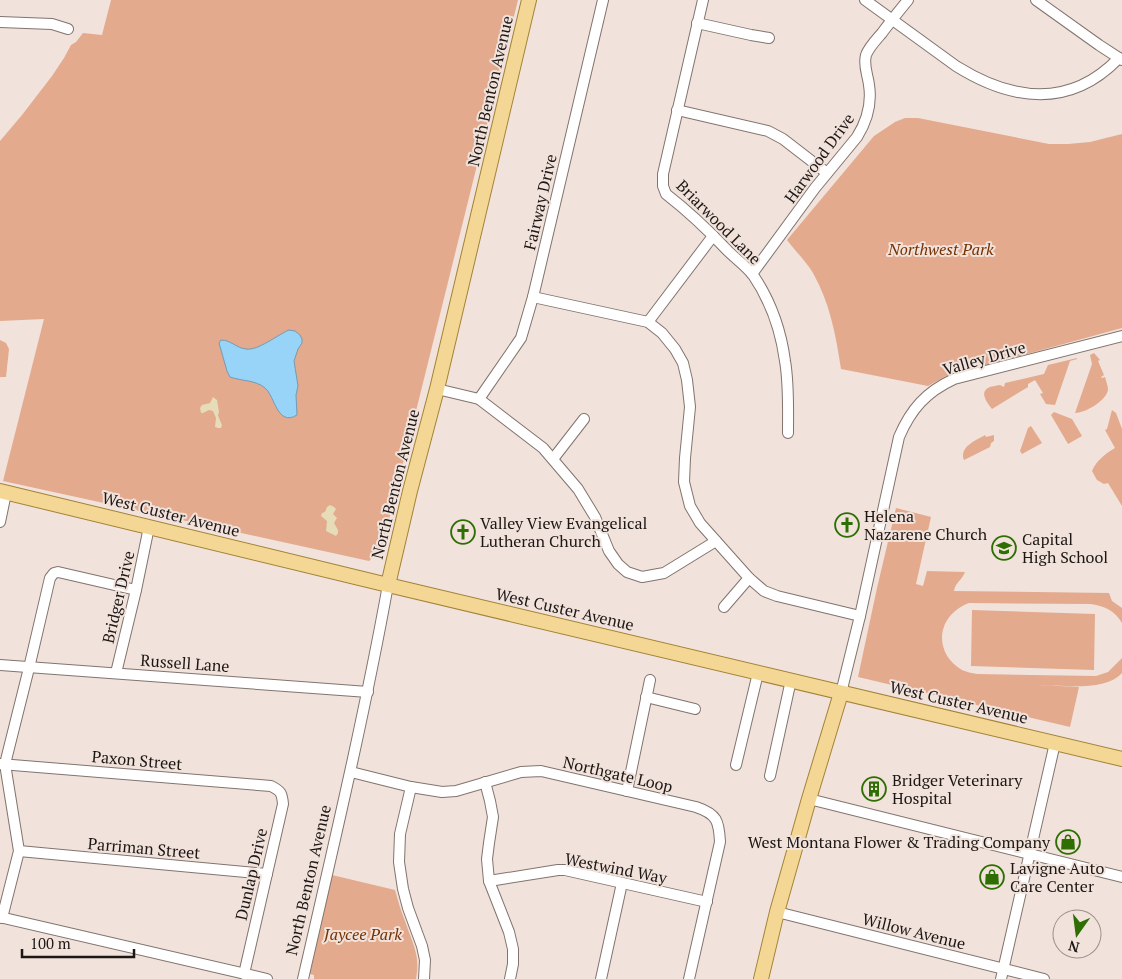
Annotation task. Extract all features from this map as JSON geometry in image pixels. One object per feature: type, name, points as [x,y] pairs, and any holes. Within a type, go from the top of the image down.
[{"type":"main road","name":"North Benton Avenue","points":[[388,585],[437,389],[529,0]]},
{"type":"main road","name":"West Custer Avenue","points":[[3,492],[1122,759]]},
{"type":"main road","points":[[761,979],[776,912],[842,692]]},
{"type":"street","name":"Fairway Drive","points":[[479,399],[521,338],[533,297],[603,0]]},
{"type":"street","name":"Briarwood Lane","points":[[703,0],[663,174],[663,186],[666,194],[752,274],[761,289],[777,324],[782,344],[787,379],[788,433]]},
{"type":"street","points":[[865,0],[970,75],[985,83],[1015,92],[1039,95],[1074,89],[1101,75],[1121,59],[1098,45],[1036,0]]},
{"type":"street","name":"Harwood Drive","points":[[752,274],[857,136],[867,118],[870,106],[869,84],[865,63],[866,56],[872,45],[908,0]]},
{"type":"street","points":[[0,22],[52,24],[68,29]]},
{"type":"street","points":[[697,23],[769,38]]},
{"type":"street","points":[[677,110],[768,130],[828,173]]},
{"type":"street","points":[[648,322],[713,236]]},
{"type":"street","points":[[533,297],[648,322],[662,333],[683,363],[687,380],[690,407],[684,458],[684,482],[690,506],[700,523],[759,588],[768,593],[860,616]]},
{"type":"street","name":"Valley Drive","points":[[842,692],[900,437],[911,413],[936,388],[960,377],[1122,336]]},
{"type":"street","points":[[437,389],[479,399],[543,448],[578,489],[595,517],[609,551],[618,564],[627,572],[642,577],[664,573],[716,541]]},
{"type":"street","points":[[553,459],[584,420]]},
{"type":"street","points":[[0,522],[3,492]]},
{"type":"street","name":"Bridger Drive","points":[[116,673],[149,527]]},
{"type":"street","points":[[136,590],[58,572],[54,573],[50,578],[30,668],[2,764],[18,851],[1,917],[267,979]]},
{"type":"street","points":[[724,607],[749,578]]},
{"type":"street","name":"North Benton Avenue","points":[[303,979],[351,772],[388,585]]},
{"type":"street","name":"Russell Lane","points":[[0,665],[368,692]]},
{"type":"street","points":[[736,765],[758,672]]},
{"type":"street","points":[[627,791],[650,680]]},
{"type":"street","points":[[770,776],[791,680]]},
{"type":"street","points":[[646,697],[695,709]]},
{"type":"street","points":[[1002,974],[1056,743]]},
{"type":"street","name":"Paxon Street","points":[[2,764],[271,786]]},
{"type":"street","name":"Northgate Loop","points":[[351,772],[411,787],[442,792],[456,791],[521,772],[541,771],[709,811],[719,827],[720,842],[689,979]]},
{"type":"street","points":[[485,782],[493,817],[487,858],[489,881],[509,932],[513,949],[514,964],[510,979]]},
{"type":"street","name":"Dunlap Drive","points":[[244,974],[283,804],[282,795],[271,786]]},
{"type":"street","points":[[411,787],[400,834],[399,862],[402,889],[425,960],[424,979]]},
{"type":"street","points":[[809,799],[1122,877]]},
{"type":"street","name":"Parriman Street","points":[[18,851],[267,874]]},
{"type":"street","name":"Westwind Way","points":[[489,881],[562,870],[707,902]]},
{"type":"street","points":[[601,979],[622,882]]},
{"type":"street","name":"Willow Avenue","points":[[776,912],[1002,974],[1044,979]]},
{"type":"green space","points":[[111,0],[518,0],[384,540],[377,553],[369,561],[3,481],[44,319],[0,321],[0,141],[52,76],[71,45],[83,33],[102,35]]},
{"type":"green space","name":"Northwest Park","points":[[905,118],[918,118],[1049,144],[1090,142],[1122,134],[1122,328],[946,376],[928,386],[841,369],[828,308],[819,284],[810,269],[787,240],[874,136],[895,122]]},
{"type":"green space","points":[[0,340],[6,343],[9,349],[6,377],[0,377]]},
{"type":"green space","points":[[1094,353],[1100,360],[1098,361],[1104,375],[1101,377],[1105,377],[1108,390],[1103,398],[1094,406],[1075,413],[1092,364],[1090,355]]},
{"type":"green space","points":[[1077,358],[1070,361],[1055,405],[1046,404],[1040,394],[1043,393],[1035,380],[1028,384],[1028,387],[992,409],[984,396],[985,390],[989,387],[1000,385],[1004,387],[1005,383],[1044,374],[1048,365]]},
{"type":"green space","points":[[1112,410],[1116,413],[1122,429],[1122,506],[1108,483],[1104,484],[1097,480],[1092,471],[1102,458],[1115,448],[1105,430],[1107,429]]},
{"type":"green space","points":[[1054,412],[1072,419],[1082,436],[1068,444],[1051,415]]},
{"type":"green space","points":[[1031,426],[1042,443],[1022,454],[1020,451],[1028,428]]},
{"type":"green space","points":[[985,435],[986,437],[994,435],[994,441],[990,447],[964,460],[963,455],[966,448]]},
{"type":"green space","points":[[896,508],[931,517],[916,584],[923,586],[927,571],[965,572],[954,591],[1109,593],[1112,601],[1122,608],[1122,623],[1109,610],[1091,604],[969,603],[950,616],[942,634],[946,654],[962,670],[977,674],[1096,676],[1108,672],[1122,658],[1122,673],[1105,683],[1094,685],[1039,685],[1079,687],[1070,727],[858,677]]},
{"type":"green space","points":[[972,610],[1095,614],[1094,670],[971,666]]},
{"type":"green space","name":"Jaycee Park","points":[[332,875],[395,890],[417,956],[416,979],[314,979],[314,975],[310,974]]},
{"type":"sand","points":[[213,397],[217,400],[221,428],[215,427],[216,418],[213,411],[209,410],[201,413],[200,408],[202,405],[210,403]]},
{"type":"sand","points":[[330,505],[336,509],[333,514],[337,518],[334,523],[338,530],[336,536],[326,531],[327,521],[321,516]]},
{"type":"water","points":[[289,330],[295,331],[302,339],[294,361],[298,386],[296,395],[297,415],[290,418],[281,414],[268,392],[261,385],[230,377],[219,343],[221,340],[225,340],[242,348],[251,349]]},
{"type":"place","name":"Helena Nazarene Church","points":[[847,525]]},
{"type":"place","name":"Valley View Evangelical Lutheran Church","points":[[463,532]]},
{"type":"place","name":"Capital High School","points":[[1004,548]]},
{"type":"place","name":"Bridger Veterinary Hospital","points":[[874,789]]},
{"type":"place","name":"West Montana Flower & Trading Company","points":[[1068,842]]},
{"type":"place","name":"Lavigne Auto Care Center","points":[[992,877]]}]
